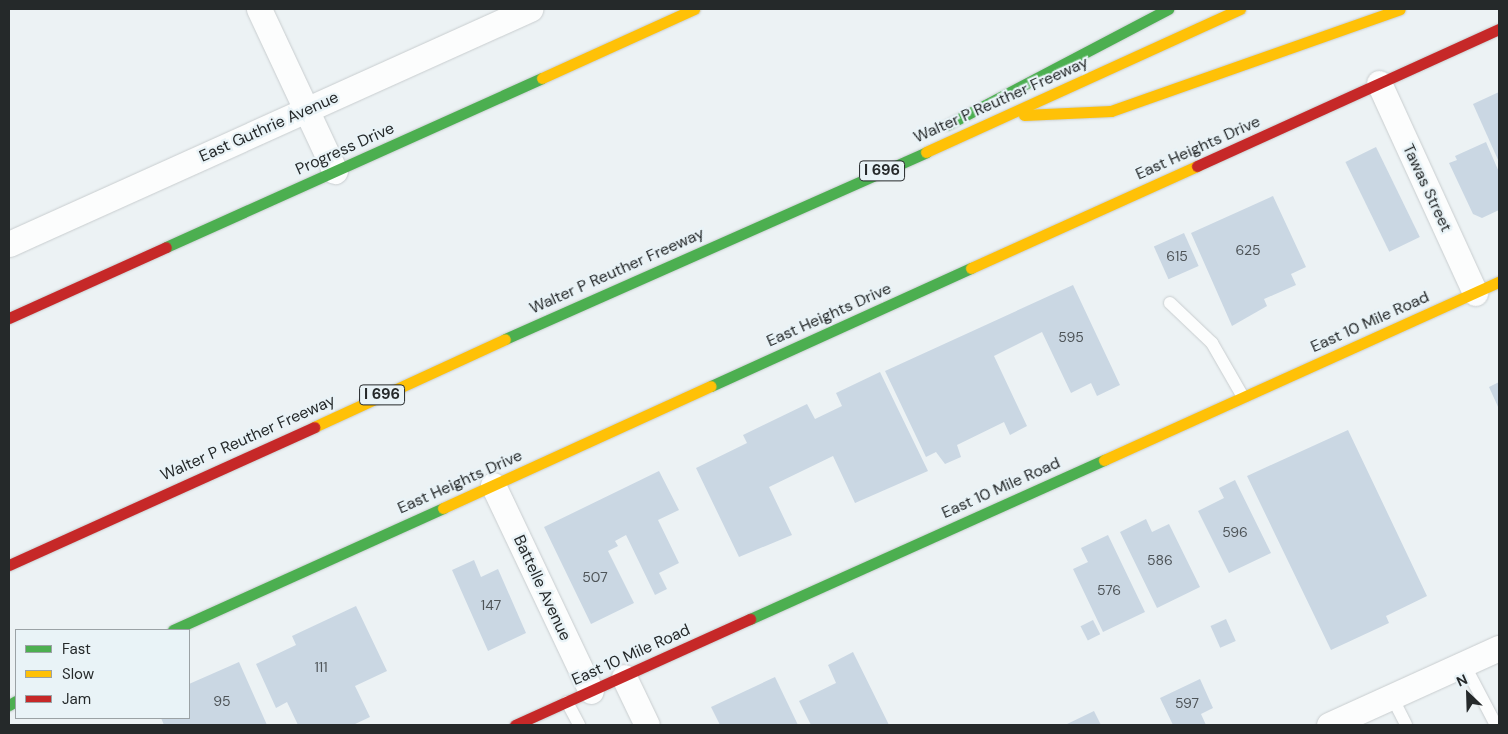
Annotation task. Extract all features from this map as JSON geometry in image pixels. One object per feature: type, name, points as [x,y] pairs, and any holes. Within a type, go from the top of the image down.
[{"type":"main road","name":"Progress Drive","points":[[9,318],[694,9]]},
{"type":"main road","points":[[940,129],[1168,9]]},
{"type":"main road","name":"Walter P Reuther Freeway","points":[[9,565],[755,226],[1010,116],[1240,9]]},
{"type":"main road","points":[[1010,116],[1111,111],[1400,9]]},
{"type":"main road","name":"East Heights Drive","points":[[175,629],[1499,29]]},
{"type":"main road","points":[[755,226],[896,152]]},
{"type":"main road","name":"East 10 Mile Road","points":[[516,725],[1499,282]]},
{"type":"street","points":[[259,9],[308,109],[335,171]]},
{"type":"street","name":"East Guthrie Avenue","points":[[9,244],[530,9]]},
{"type":"street","name":"Tawas Street","points":[[1379,83],[1475,293]]},
{"type":"street","name":"Battelle Avenue","points":[[493,485],[591,691]]},
{"type":"street","points":[[1328,725],[1499,648]]},
{"type":"street","points":[[624,677],[647,725]]},
{"type":"lane","points":[[1170,303],[1212,343],[1242,397]]},
{"type":"lane","points":[[1464,664],[1496,725]]},
{"type":"lane","points":[[1392,697],[1406,725]]},
{"type":"lane","points":[[567,702],[578,725]]},
{"type":"building","points":[[1499,92],[1499,162],[1473,104]]},
{"type":"building","points":[[1486,142],[1499,172],[1499,210],[1482,218],[1473,214],[1449,163],[1457,160],[1455,156]]},
{"type":"building","points":[[1376,147],[1420,237],[1389,252],[1345,162]]},
{"type":"building","points":[[1273,196],[1306,267],[1291,274],[1296,285],[1264,299],[1267,306],[1232,326],[1191,233]]},
{"type":"building","points":[[1184,233],[1199,266],[1168,279],[1154,246]]},
{"type":"building","points":[[1073,285],[1120,385],[1097,396],[1091,383],[1071,393],[1042,332],[994,356],[1027,426],[1010,435],[1004,422],[957,445],[961,457],[945,464],[936,452],[926,457],[885,371]]},
{"type":"building","points":[[880,372],[928,471],[855,503],[833,456],[769,487],[792,535],[739,557],[696,468],[747,443],[743,435],[807,404],[815,419],[842,406],[836,393]]},
{"type":"building","points":[[1499,382],[1499,409],[1489,387]]},
{"type":"building","points":[[1348,430],[1427,596],[1386,616],[1389,623],[1331,650],[1247,476]]},
{"type":"building","points":[[659,471],[679,510],[658,520],[679,563],[659,573],[667,589],[655,595],[626,535],[615,541],[618,546],[608,551],[634,603],[591,624],[544,527]]},
{"type":"building","points":[[1235,480],[1271,553],[1229,573],[1198,511],[1224,498],[1219,488]]},
{"type":"building","points":[[1146,519],[1152,532],[1169,524],[1200,587],[1157,608],[1120,532]]},
{"type":"building","points":[[1108,535],[1145,612],[1103,632],[1073,569],[1088,562],[1081,548]]},
{"type":"building","points":[[474,560],[481,577],[498,569],[526,633],[488,651],[452,570]]},
{"type":"building","points":[[356,606],[387,671],[355,686],[370,717],[353,725],[298,725],[287,702],[276,708],[256,664],[296,645],[292,636]]},
{"type":"building","points":[[1226,619],[1236,641],[1220,648],[1210,626]]},
{"type":"building","points":[[1093,620],[1100,634],[1088,641],[1081,626]]},
{"type":"building","points":[[853,652],[889,725],[811,725],[799,701],[836,683],[828,665]]},
{"type":"building","points":[[239,662],[267,725],[164,725],[161,719],[190,719],[190,684]]},
{"type":"building","points":[[775,677],[798,725],[720,725],[711,707]]},
{"type":"building","points":[[1200,679],[1213,708],[1201,714],[1206,725],[1173,725],[1160,698]]},
{"type":"building","points":[[1094,711],[1101,725],[1065,725]]},
{"type":"traffic: fast","points":[[947,125],[1168,9]]},
{"type":"traffic: fast","points":[[166,247],[542,78]]},
{"type":"traffic: fast","points":[[505,339],[926,152]]},
{"type":"traffic: fast","points":[[711,386],[971,268]]},
{"type":"traffic: fast","points":[[750,619],[1104,460]]},
{"type":"traffic: fast","points":[[175,629],[443,508]]},
{"type":"traffic: fast","points":[[9,705],[15,702]]},
{"type":"traffic: slow","points":[[542,78],[694,9]]},
{"type":"traffic: slow","points":[[926,152],[1240,9]]},
{"type":"traffic: slow","points":[[1024,115],[1111,111],[1400,9]]},
{"type":"traffic: slow","points":[[971,268],[1197,166]]},
{"type":"traffic: slow","points":[[1104,460],[1499,282]]},
{"type":"traffic: slow","points":[[314,427],[505,339]]},
{"type":"traffic: slow","points":[[443,508],[711,386]]},
{"type":"traffic: jam","points":[[1197,166],[1499,29]]},
{"type":"traffic: jam","points":[[9,318],[166,247]]},
{"type":"traffic: jam","points":[[9,565],[314,427]]},
{"type":"traffic: jam","points":[[515,725],[750,619]]}]
